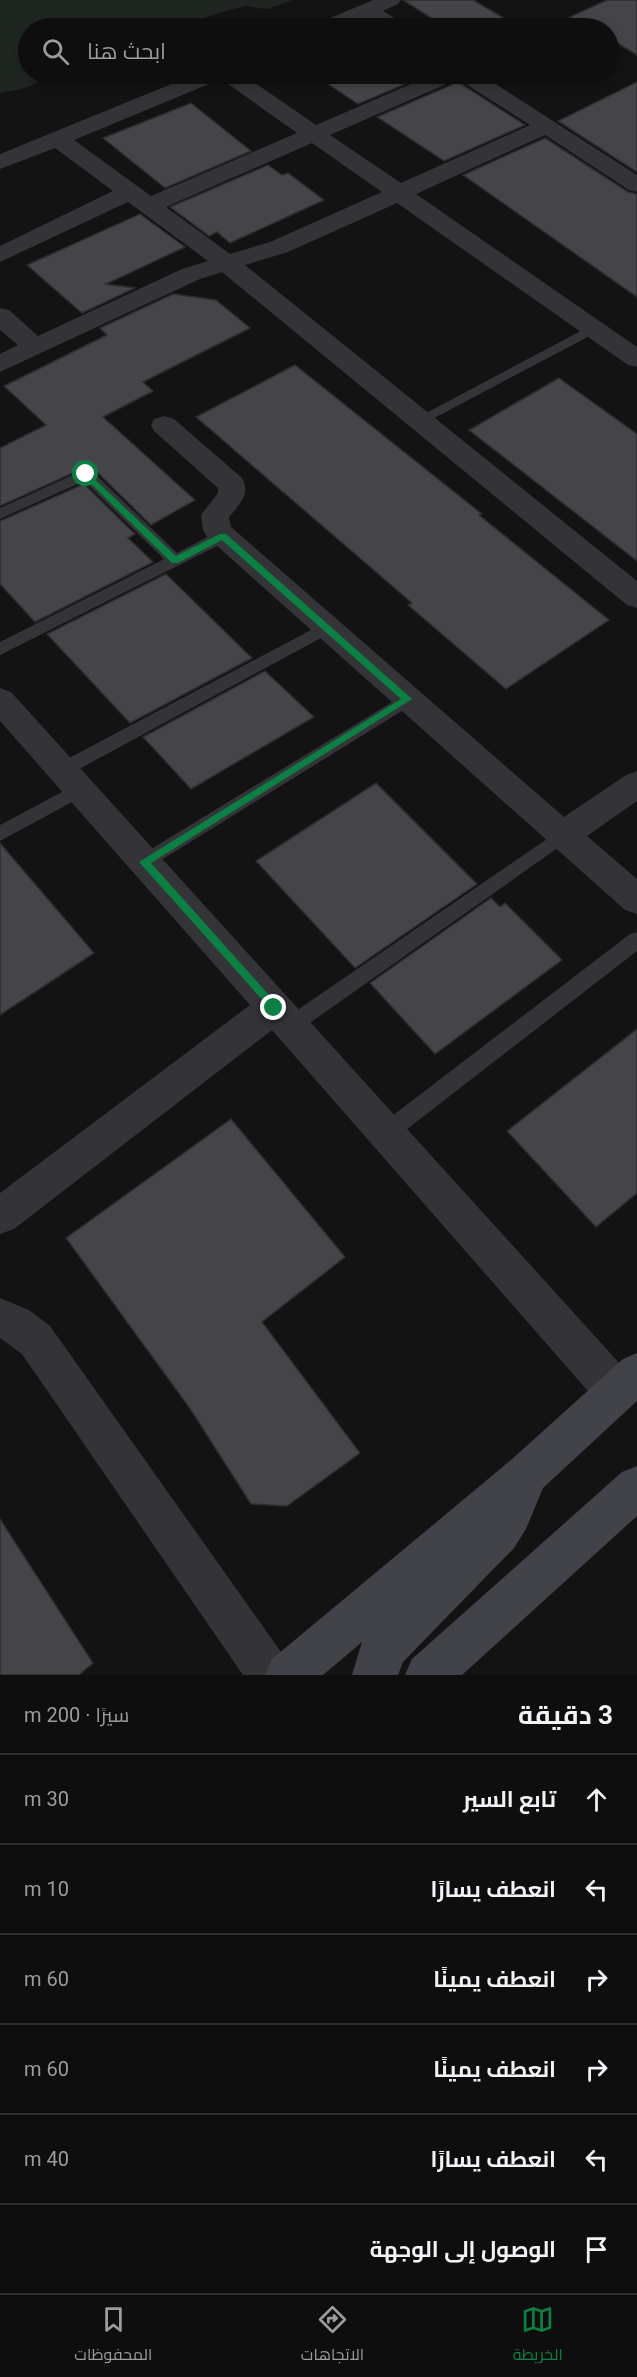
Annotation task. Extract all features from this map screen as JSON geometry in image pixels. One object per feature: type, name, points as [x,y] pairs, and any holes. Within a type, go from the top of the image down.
[{"type":"main road","points":[[288,1675],[526,1475],[627,1382]]},
{"type":"main road","points":[[375,1675],[378,1657],[387,1646],[499,1533],[520,1495],[526,1475]]},
{"type":"main road","points":[[429,1675],[634,1497]]},
{"type":"street","points":[[348,18],[391,0]]},
{"type":"street","points":[[368,10],[381,18]]},
{"type":"street","points":[[0,162],[190,84]]},
{"type":"street","points":[[243,84],[637,358]]},
{"type":"street","points":[[0,255],[141,198],[314,133],[428,84]]},
{"type":"street","points":[[489,84],[547,126],[637,184]]},
{"type":"street","points":[[0,364],[191,274],[279,247],[547,126]]},
{"type":"street","points":[[58,139],[225,262],[637,597]]},
{"type":"street","points":[[0,316],[35,347]]},
{"type":"street","points":[[164,425],[232,485],[232,495],[215,515],[217,530],[637,900]]},
{"type":"street","points":[[0,700],[386,1133],[627,1382]]},
{"type":"street","points":[[563,835],[637,784]]},
{"type":"street","points":[[0,1216],[282,1017]]},
{"type":"street","points":[[0,1318],[15,1324],[36,1340],[270,1675]]},
{"type":"lane","points":[[420,420],[594,328]]},
{"type":"lane","points":[[0,514],[86,474],[175,560]]},
{"type":"lane","points":[[0,649],[223,536]]},
{"type":"lane","points":[[0,834],[71,780],[326,628]]},
{"type":"lane","points":[[144,862],[407,699]]},
{"type":"lane","points":[[282,1017],[563,835]]},
{"type":"lane","points":[[386,1133],[637,940]]},
{"type":"shaded area","points":[[0,0],[292,0],[268,9],[245,6],[205,18],[18,18],[18,84],[34,84],[0,93]]},
{"type":"building","points":[[403,0],[473,0],[504,18],[431,18]]},
{"type":"building","points":[[607,0],[637,0],[637,55],[619,44],[619,18],[570,17]]},
{"type":"building","points":[[637,82],[637,172],[558,121]]},
{"type":"building","points":[[328,84],[405,84],[358,104]]},
{"type":"building","points":[[453,84],[461,84],[525,125],[444,161],[377,117]]},
{"type":"building","points":[[191,103],[251,151],[165,188],[103,138]]},
{"type":"building","points":[[545,138],[628,192],[637,194],[637,297],[463,175]]},
{"type":"building","points":[[268,165],[282,175],[288,173],[324,200],[230,243],[217,232],[209,236],[170,207]]},
{"type":"building","points":[[140,214],[185,247],[106,284],[135,288],[82,313],[27,265]]},
{"type":"building","points":[[173,294],[216,300],[250,328],[143,382],[153,391],[103,417],[195,500],[151,525],[93,468],[86,467],[0,506],[0,448],[46,425],[4,386],[107,335],[100,328]]},
{"type":"building","points":[[295,365],[482,514],[479,515],[609,620],[506,689],[408,605],[412,603],[196,417]]},
{"type":"building","points":[[559,378],[637,434],[637,561],[469,430]]},
{"type":"building","points":[[84,484],[135,534],[128,538],[153,562],[35,622],[0,584],[0,521]]},
{"type":"building","points":[[166,574],[252,658],[130,723],[47,634]]},
{"type":"building","points":[[265,671],[314,717],[191,789],[143,737]]},
{"type":"building","points":[[376,783],[477,884],[355,968],[256,861]]},
{"type":"building","points":[[0,843],[94,953],[0,1015]]},
{"type":"building","points":[[491,898],[500,907],[505,903],[562,960],[435,1054],[370,983]]},
{"type":"building","points":[[637,1029],[637,1193],[596,1227],[507,1131]]},
{"type":"building","points":[[231,1119],[345,1257],[262,1322],[360,1453],[287,1506],[251,1504],[191,1410],[66,1238]]},
{"type":"building","points":[[0,1519],[93,1663],[79,1675],[0,1675]]},
{"type":"route","points":[[86,474],[175,560],[223,536],[407,699],[144,862],[274,1008]]}]
